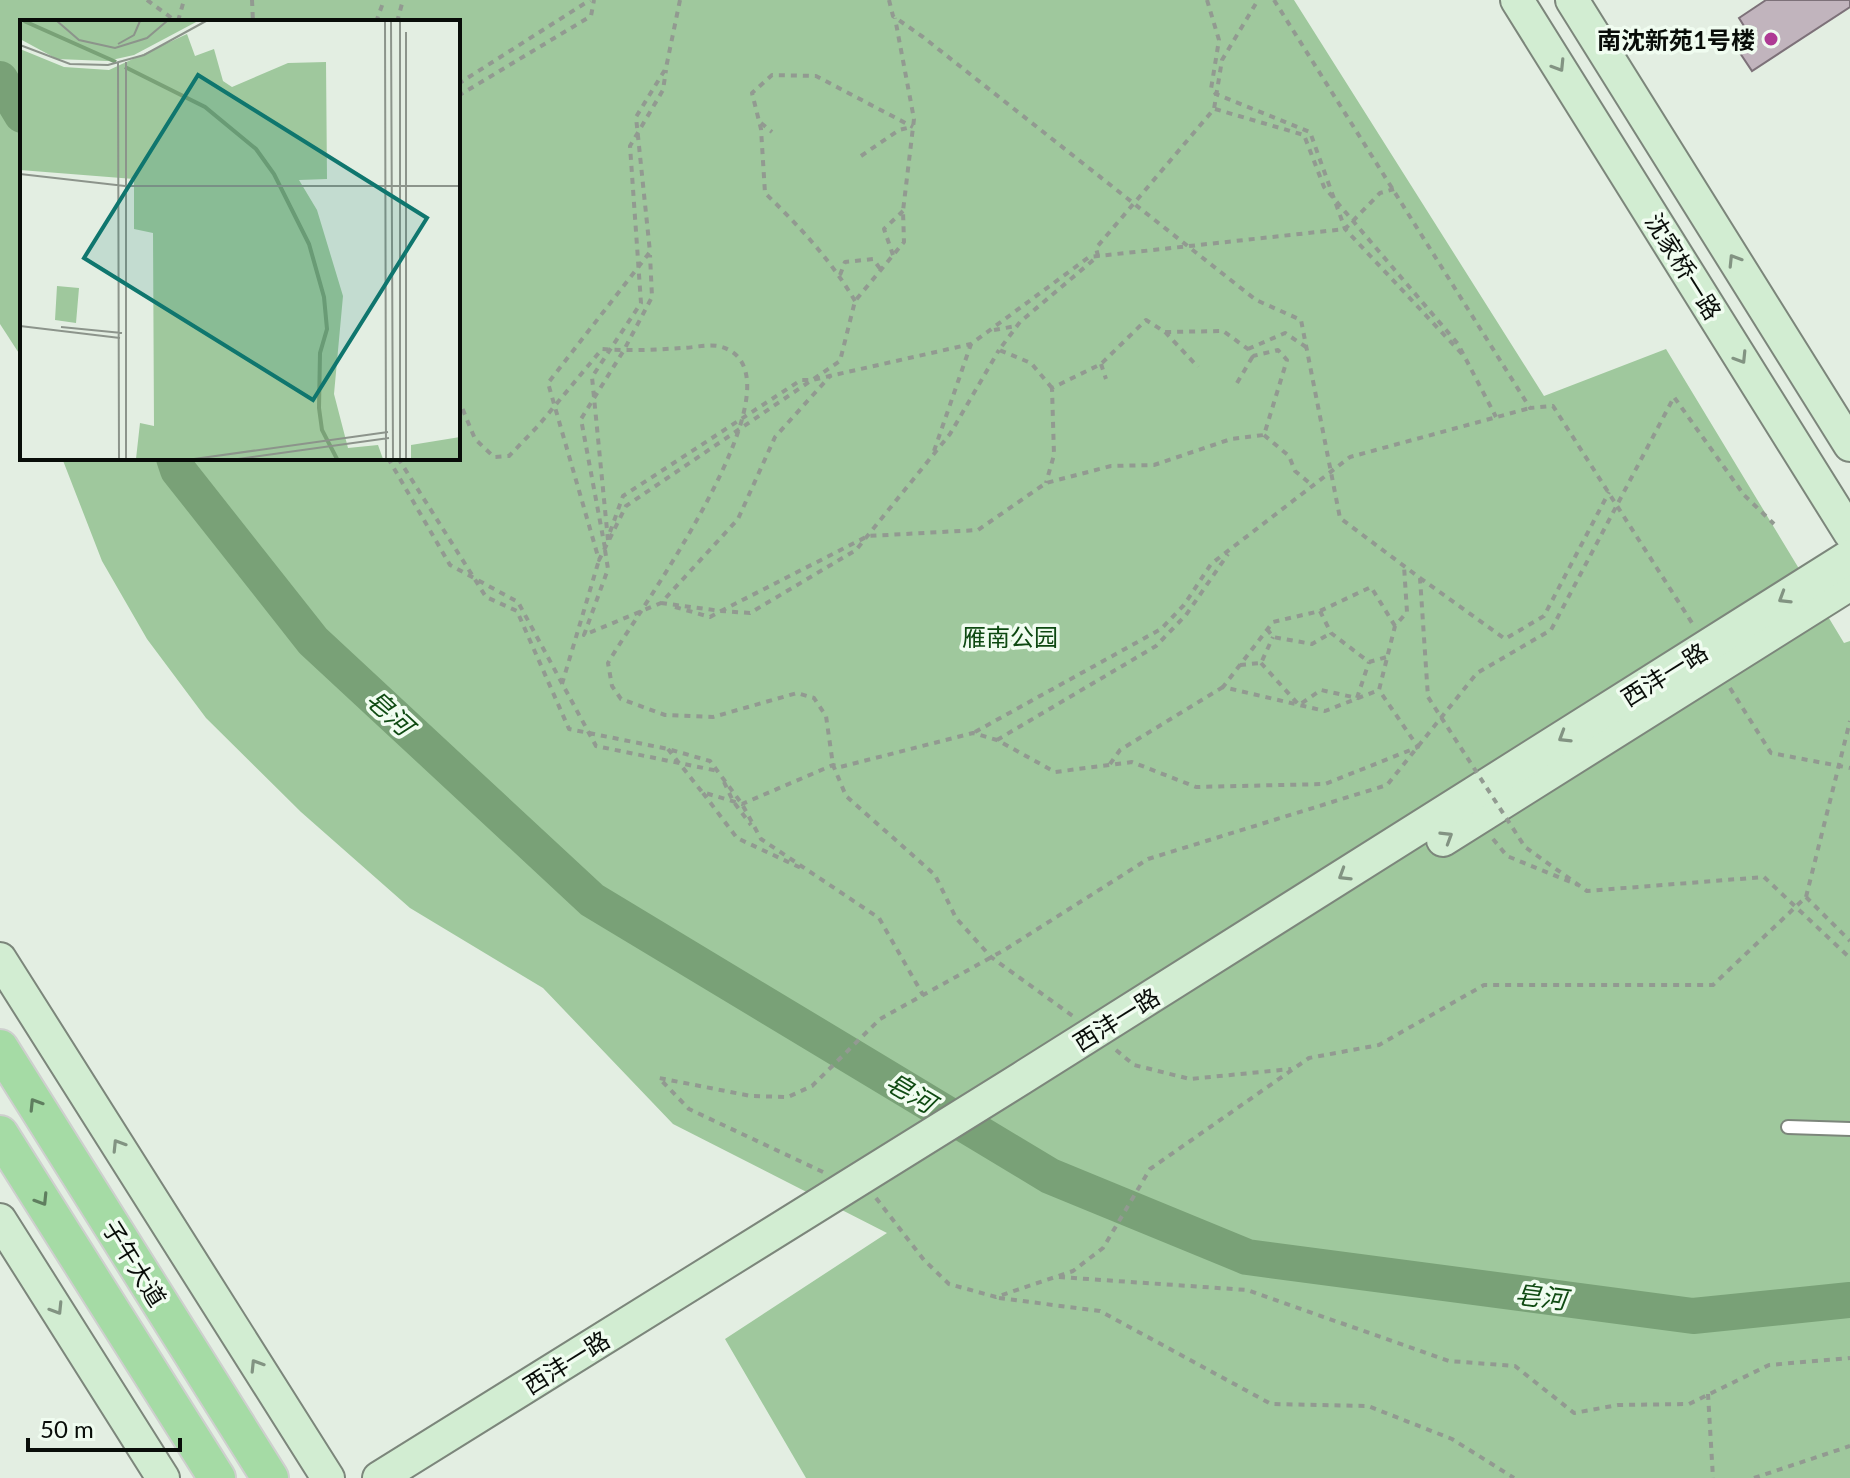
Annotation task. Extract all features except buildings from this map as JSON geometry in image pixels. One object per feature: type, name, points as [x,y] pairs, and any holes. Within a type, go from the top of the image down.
[{"type":"main road","name":"沈家桥一路","points":[[1517,0],[1850,533]]},
{"type":"main road","name":"沈家桥一路","points":[[1572,0],[1850,445]]},
{"type":"main road","name":"西沣一路","points":[[1104,1040],[1477,818],[1712,657],[1850,556]]},
{"type":"main road","name":"西沣一路","points":[[379,1478],[868,1186],[1712,657],[1850,584]]},
{"type":"main road","points":[[0,959],[328,1478]]},
{"type":"main road","name":"子午大道","points":[[0,1048],[270,1478]]},
{"type":"main road","name":"子午大道","points":[[0,1134],[217,1478]]},
{"type":"main road","name":"西沣一路","points":[[419,1478],[868,1186]]},
{"type":"main road","points":[[0,1220],[163,1478]]},
{"type":"lane","points":[[1788,1127],[1850,1129]]},
{"type":"path","points":[[147,0],[174,20]]},
{"type":"path","points":[[178,20],[184,0]]},
{"type":"path","points":[[252,0],[253,20]]},
{"type":"path","points":[[377,20],[384,0]]},
{"type":"path","points":[[398,20],[403,0]]},
{"type":"path","points":[[460,83],[592,0]]},
{"type":"path","points":[[460,95],[591,16],[592,0]]},
{"type":"path","points":[[608,540],[592,377],[641,303],[630,146],[663,90],[680,0]]},
{"type":"path","points":[[562,684],[599,560],[626,506],[840,361],[855,301],[904,242],[903,211],[914,119],[889,0]]},
{"type":"path","points":[[1206,0],[1224,55]]},
{"type":"path","points":[[1098,256],[1096,248],[1214,109],[1224,55],[1258,0]]},
{"type":"path","points":[[1274,0],[1530,408]]},
{"type":"path","points":[[895,18],[1256,300],[1301,320],[1340,518],[1505,639],[1544,616],[1609,492]]},
{"type":"path","points":[[1219,40],[1211,89],[1216,94],[1310,132],[1345,229],[1464,356]]},
{"type":"path","points":[[584,635],[608,569],[581,419],[624,350],[652,297],[636,117],[666,68]]},
{"type":"path","points":[[855,301],[840,275],[797,220],[765,193],[759,122],[752,93],[772,75],[816,76],[913,127]]},
{"type":"path","points":[[1214,109],[1304,135],[1310,132]]},
{"type":"path","points":[[759,122],[772,132]]},
{"type":"path","points":[[861,156],[899,130],[913,127]]},
{"type":"path","points":[[1304,135],[1324,187],[1458,344],[1496,417]]},
{"type":"path","points":[[605,548],[623,496],[801,380],[971,344],[1089,257],[1345,229],[1380,193],[1394,189]]},
{"type":"path","points":[[893,256],[884,229],[903,211]]},
{"type":"path","points":[[599,560],[548,383],[650,252]]},
{"type":"path","points":[[661,603],[750,613],[856,550],[950,434],[1016,326],[1098,256]]},
{"type":"path","points":[[840,275],[845,262],[873,259],[881,270]]},
{"type":"path","points":[[1052,388],[1101,364],[1146,320],[1165,332],[1198,367]]},
{"type":"path","points":[[992,330],[1016,326]]},
{"type":"path","points":[[1165,332],[1223,331],[1253,356]]},
{"type":"path","points":[[1248,349],[1285,333],[1306,347]]},
{"type":"path","points":[[933,455],[971,344]]},
{"type":"path","points":[[460,403],[475,439],[494,457],[509,456],[602,349],[718,346],[735,356],[746,369],[749,387],[739,429],[729,459],[687,540],[608,663],[612,686],[621,699],[665,715],[713,717],[797,693],[814,698],[826,716],[833,765],[846,796],[935,875],[956,918],[991,957],[1134,1065],[1190,1079],[1294,1069]]},
{"type":"path","points":[[999,350],[1031,363],[1052,388],[1054,455],[1046,483]]},
{"type":"path","points":[[1237,383],[1253,356],[1278,350],[1287,360],[1264,435]]},
{"type":"path","points":[[1101,364],[1106,379]]},
{"type":"path","points":[[576,637],[661,603],[738,519],[775,437],[831,375]]},
{"type":"path","points":[[1514,1478],[1452,1439],[1368,1406],[1271,1404],[1100,1311],[996,1297],[949,1284],[924,1260],[868,1186],[689,1109],[659,1078],[751,1096],[788,1097],[812,1086],[880,1019],[991,957],[1148,859],[1387,785],[1477,673],[1551,630],[1674,397],[1744,495],[1774,524]]},
{"type":"path","points":[[702,792],[742,804],[833,765],[840,767],[973,733],[1161,629],[1184,605],[1211,564],[1350,457],[1530,408],[1553,406],[1771,753],[1850,768]]},
{"type":"path","points":[[721,611],[868,536],[978,530],[1046,483],[1111,466],[1154,465],[1231,439],[1264,435],[1289,456],[1295,471],[1312,485]]},
{"type":"path","points":[[389,460],[450,565],[518,602],[596,746],[718,771]]},
{"type":"path","points":[[399,460],[486,597],[517,611],[569,729],[668,749],[710,761],[742,804],[761,839]]},
{"type":"path","points":[[997,740],[1156,646],[1186,615],[1229,553]]},
{"type":"path","points":[[1404,566],[1407,612],[1395,626],[1379,690],[1418,747]]},
{"type":"path","points":[[1420,578],[1428,697],[1525,847],[1587,891],[1764,877],[1850,958]]},
{"type":"path","points":[[1109,765],[1120,750],[1223,687],[1273,622],[1320,611],[1371,587],[1395,626]]},
{"type":"path","points":[[1320,611],[1331,633],[1369,662]]},
{"type":"path","points":[[1267,629],[1273,637],[1312,644],[1331,633]]},
{"type":"path","points":[[1140,656],[1147,637]]},
{"type":"path","points":[[1261,663],[1273,637]]},
{"type":"path","points":[[1369,662],[1387,657]]},
{"type":"path","points":[[1357,698],[1369,662]]},
{"type":"path","points":[[1240,665],[1261,663]]},
{"type":"path","points":[[1261,663],[1299,705]]},
{"type":"path","points":[[1223,687],[1325,711],[1379,690]]},
{"type":"path","points":[[1299,705],[1321,690],[1357,698]]},
{"type":"path","points":[[996,1297],[1073,1271],[1103,1248],[1150,1169],[1309,1058],[1379,1045],[1484,985],[1713,985],[1806,897],[1850,721]]},
{"type":"path","points":[[973,733],[997,740],[1055,772],[1132,762],[1196,787],[1325,784],[1418,747]]},
{"type":"path","points":[[668,749],[737,838],[814,874]]},
{"type":"path","points":[[718,771],[733,801],[761,839],[879,918],[923,995]]},
{"type":"path","points":[[1477,818],[1507,856],[1578,885]]},
{"type":"path","points":[[1806,897],[1850,941]]},
{"type":"path","points":[[1055,1277],[1247,1290],[1449,1361],[1515,1366],[1574,1413],[1618,1405],[1689,1404],[1769,1365],[1850,1358]]},
{"type":"path","points":[[1708,1394],[1713,1478]]},
{"type":"path","points":[[1754,1478],[1850,1446]]},
{"type":"green space","name":"雁南公园","points":[[0,0],[1294,0],[1544,396],[1666,349],[1844,643],[1850,641],[1850,1478],[806,1478],[725,1339],[887,1233],[673,1124],[543,988],[410,908],[301,812],[206,718],[147,639],[102,561],[63,460],[460,460],[460,20],[20,20],[20,355],[0,324]]},
{"type":"waterway","name":"皂河","points":[[0,79],[20,112]]},
{"type":"waterway","name":"皂河","points":[[175,460],[178,470],[313,641],[592,900],[1050,1176],[1247,1257],[1693,1316],[1850,1300]]},
{"type":"place","name":"南沈新苑1号楼","points":[[1771,39]]}]
